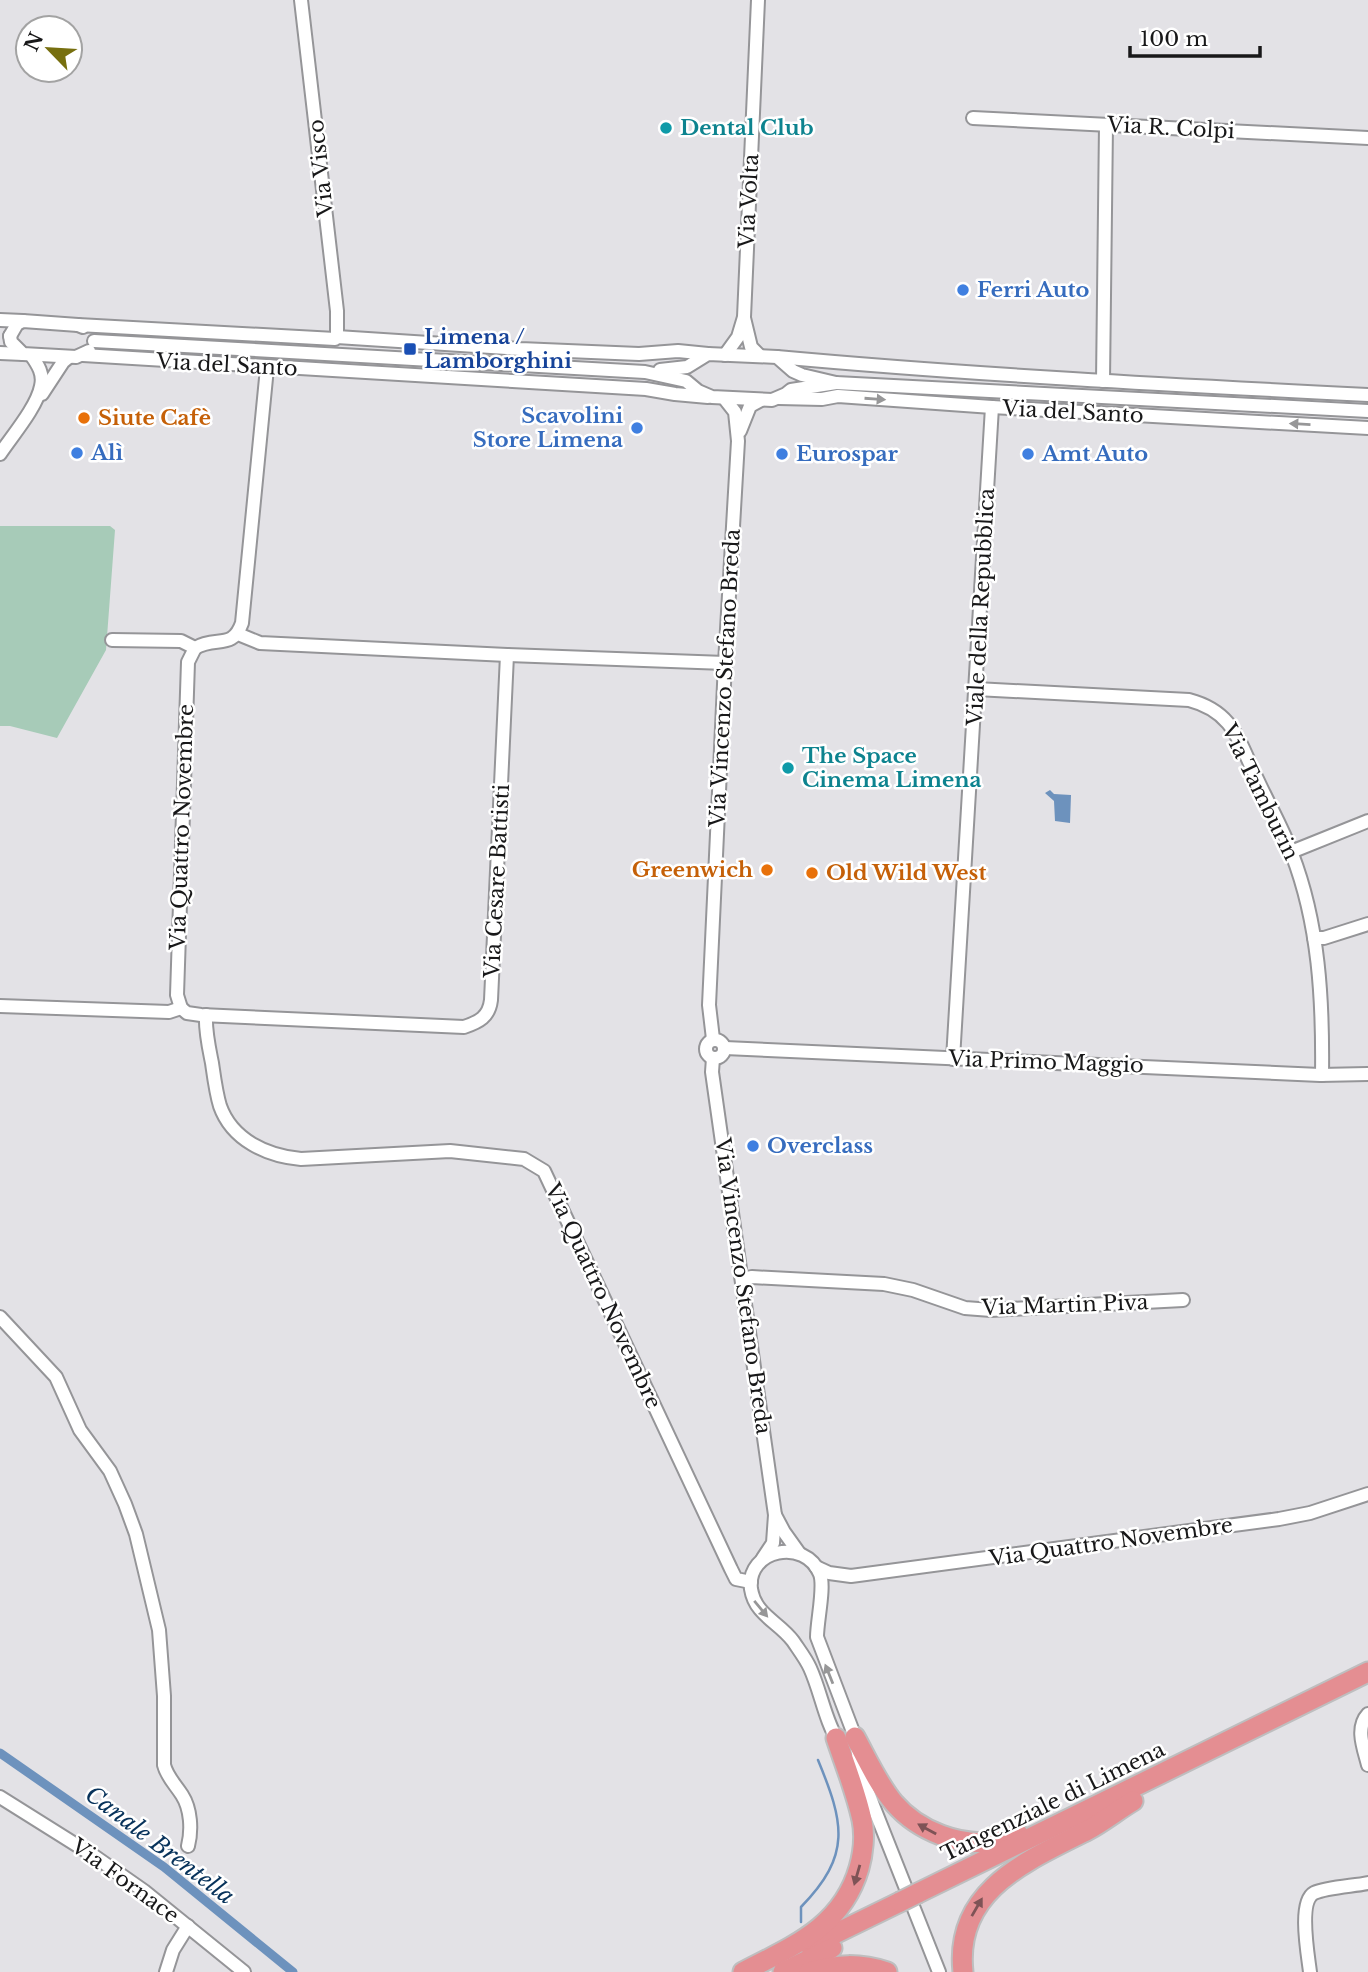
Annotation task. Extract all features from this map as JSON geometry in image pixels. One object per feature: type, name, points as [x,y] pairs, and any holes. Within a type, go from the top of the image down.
[{"type":"highway","name":"Tangenziale di Limena","points":[[783,1972],[1108,1801],[1368,1671]]},
{"type":"highway","name":"Tangenziale di Limena","points":[[757,1972],[1133,1801],[1368,1684]]},
{"type":"highway","points":[[846,1738],[908,1818],[938,1835],[967,1842],[998,1842],[1108,1801]]},
{"type":"highway","points":[[743,1972],[817,1930],[844,1904],[854,1887],[862,1857],[863,1824],[846,1738]]},
{"type":"highway","points":[[963,1972],[961,1956],[969,1921],[985,1895],[1011,1871],[1091,1828],[1133,1801]]},
{"type":"highway","points":[[809,1972],[834,1965],[868,1966],[887,1972]]},
{"type":"street","name":"Via Visco","points":[[301,0],[339,332],[337,337]]},
{"type":"street","name":"Via Volta","points":[[744,317],[758,0]]},
{"type":"street","name":"Via R. Colpi","points":[[973,118],[1368,138]]},
{"type":"street","points":[[1103,381],[1106,125]]},
{"type":"street","points":[[725,355],[738,337],[744,317]]},
{"type":"street","points":[[744,317],[751,347],[760,356]]},
{"type":"street","name":"Via del Santo","points":[[0,320],[520,349],[665,353],[678,351],[987,374],[1368,395]]},
{"type":"street","points":[[23,321],[5,336],[27,354],[41,372],[42,383],[37,399]]},
{"type":"street","points":[[78,325],[86,329],[94,341],[92,348],[83,355]]},
{"type":"street","points":[[94,341],[645,372],[687,367],[708,354]]},
{"type":"street","points":[[157,361],[158,345]]},
{"type":"street","name":"Via del Santo","points":[[0,353],[69,357],[83,355],[646,389],[761,400],[821,399],[838,396],[1368,428]]},
{"type":"street","points":[[0,454],[69,357]]},
{"type":"street","points":[[777,357],[793,371],[836,383],[1368,411]]},
{"type":"street","points":[[372,374],[373,358]]},
{"type":"street","points":[[694,386],[692,369],[695,363]]},
{"type":"street","points":[[112,639],[181,641],[195,648],[206,643],[230,640],[238,634],[242,623],[267,368]]},
{"type":"street","points":[[791,390],[794,382],[793,371]]},
{"type":"street","points":[[964,371],[964,389]]},
{"type":"street","name":"Via del Santo","points":[[645,372],[676,377],[698,391],[718,397]]},
{"type":"street","name":"Via del Santo","points":[[779,398],[791,390],[836,383]]},
{"type":"street","points":[[1250,405],[1251,388]]},
{"type":"street","name":"Via Vincenzo Stefano Breda","points":[[718,397],[735,412],[738,441],[724,663],[709,1014],[713,1040],[708,1042],[706,1050],[713,1058],[712,1072],[775,1515],[773,1543],[754,1572],[751,1582]]},
{"type":"street","name":"Via Vincenzo Stefano Breda","points":[[738,441],[746,413],[750,406],[761,400]]},
{"type":"street","name":"Viale della Repubblica","points":[[953,1059],[992,407]]},
{"type":"street","points":[[238,634],[260,643],[724,663]]},
{"type":"street","name":"Via Quattro Novembre","points":[[181,1008],[177,995],[187,669],[195,648]]},
{"type":"street","name":"Via Cesare Battisti","points":[[0,1006],[169,1012],[181,1008],[187,1013],[206,1015],[464,1027],[477,1023],[485,1016],[491,1000],[507,655]]},
{"type":"street","name":"Via Tamburin","points":[[976,689],[1189,700],[1225,717],[1292,852],[1311,914],[1322,1034],[1322,1075]]},
{"type":"street","points":[[1292,852],[1368,821]]},
{"type":"street","points":[[1314,938],[1368,924]]},
{"type":"street","name":"Via Quattro Novembre","points":[[206,1015],[219,1105],[227,1123],[238,1135],[269,1153],[301,1159],[450,1151],[524,1159],[544,1171],[736,1579],[751,1582]]},
{"type":"street","points":[[713,1040],[721,1041],[725,1048],[721,1056],[713,1058]]},
{"type":"street","name":"Via Primo Maggio","points":[[725,1048],[1322,1075],[1368,1074]]},
{"type":"street","name":"Via Martin Piva","points":[[742,1279],[752,1277],[884,1284],[913,1290],[965,1308],[991,1310],[1183,1300]]},
{"type":"street","points":[[0,1317],[50,1368],[61,1385],[80,1430],[110,1471],[136,1534],[159,1630],[162,1654],[163,1765],[166,1774],[184,1798],[190,1821],[188,1846]]},
{"type":"street","name":"Via Quattro Novembre","points":[[816,1567],[840,1576],[851,1576],[1279,1519],[1310,1513],[1368,1494]]},
{"type":"street","name":"Via Vincenzo Stefano Breda","points":[[775,1515],[799,1554],[816,1567]]},
{"type":"street","points":[[762,1560],[788,1550],[799,1554]]},
{"type":"street","points":[[816,1567],[821,1575],[817,1637],[846,1738],[863,1780]]},
{"type":"street","name":"Via Quattro Novembre","points":[[821,1596],[838,1580],[851,1576]]},
{"type":"street","points":[[751,1582],[753,1598],[762,1614],[787,1633],[809,1666],[846,1738],[939,1972]]},
{"type":"street","points":[[1368,1714],[1361,1726],[1361,1735],[1368,1765]]},
{"type":"street","name":"Via Fornace","points":[[0,1797],[94,1856],[188,1926],[244,1972]]},
{"type":"street","points":[[1310,1972],[1305,1919],[1309,1899],[1313,1894],[1322,1891],[1368,1883]]},
{"type":"street","points":[[166,1972],[179,1936],[188,1926]]},
{"type":"green space","points":[[0,526],[110,526],[115,530],[106,650],[57,738],[0,726]]},
{"type":"water","points":[[1050,790],[1054,794],[1071,795],[1070,823],[1055,821],[1054,801],[1045,793]]},
{"type":"waterway","name":"Canale Brentella","points":[[0,1753],[164,1867],[293,1972]]},
{"type":"waterway","points":[[801,1922],[801,1907],[829,1871],[836,1854],[838,1838],[833,1802],[818,1760]]},
{"type":"place","name":"Dental Club","points":[[666,128]]},
{"type":"place","name":"Ferri Auto","points":[[963,290]]},
{"type":"place","name":"Limena / Lamborghini","points":[[410,349]]},
{"type":"place","name":"Siute Cafè","points":[[84,418]]},
{"type":"place","name":"Scavolini Store Limena","points":[[637,428]]},
{"type":"place","name":"Alì","points":[[77,453]]},
{"type":"place","name":"Eurospar","points":[[782,454]]},
{"type":"place","name":"Amt Auto","points":[[1028,454]]},
{"type":"place","name":"The Space Cinema Limena","points":[[788,768]]},
{"type":"place","name":"Greenwich","points":[[767,870]]},
{"type":"place","name":"Old Wild West","points":[[812,873]]},
{"type":"place","name":"Overclass","points":[[753,1146]]}]
